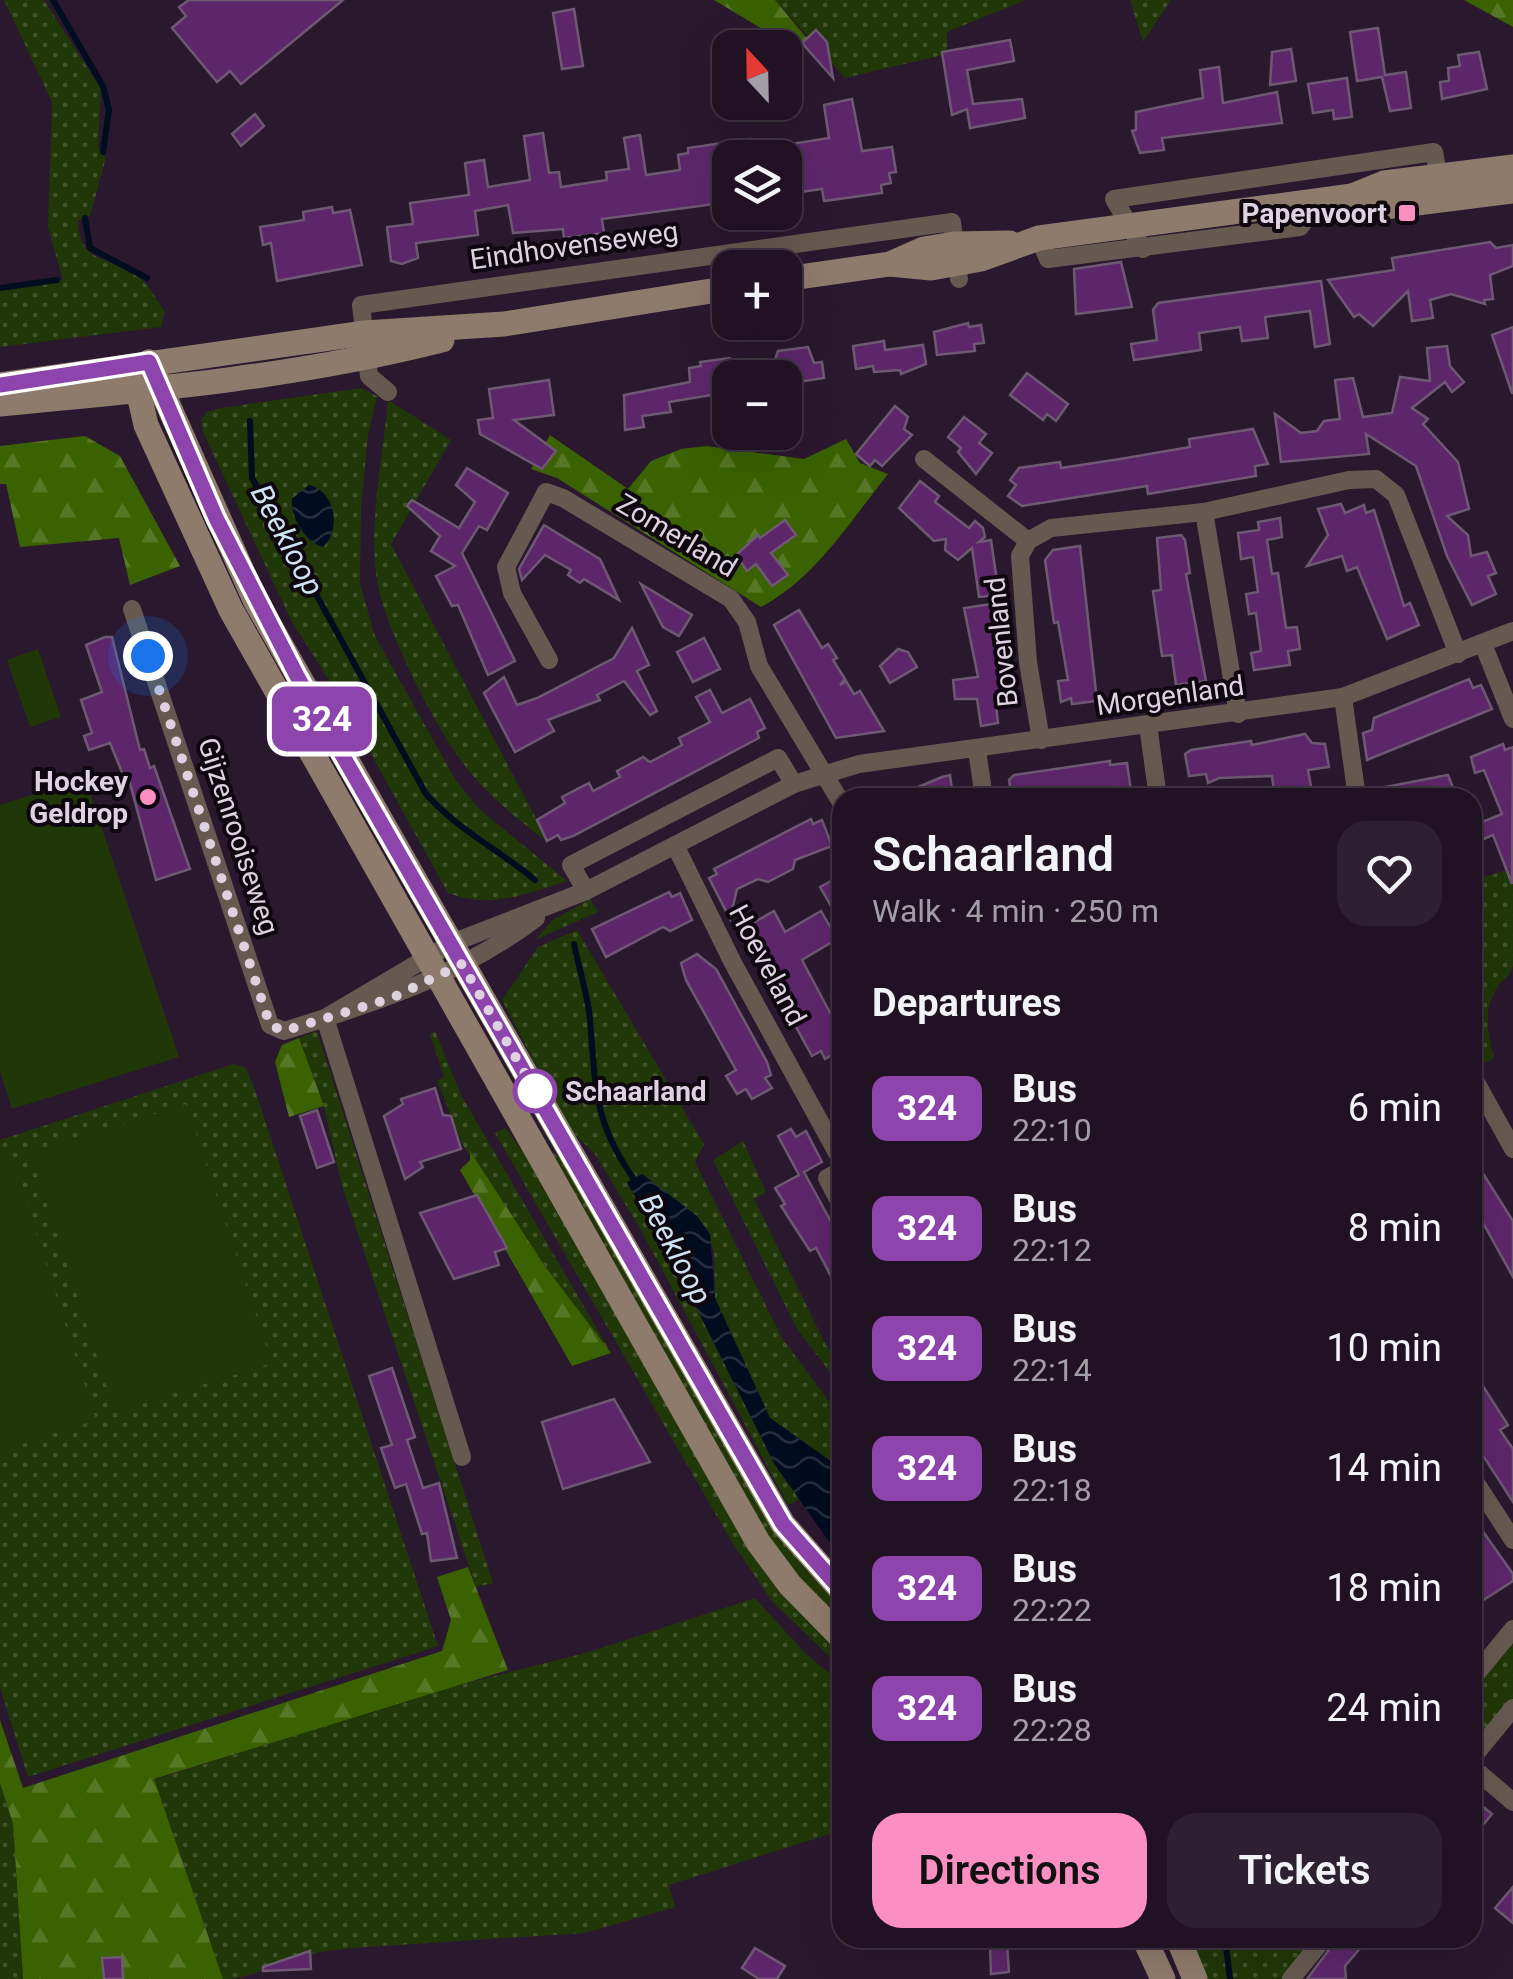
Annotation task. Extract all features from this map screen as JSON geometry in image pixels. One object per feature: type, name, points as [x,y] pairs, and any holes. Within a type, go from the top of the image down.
[{"type":"main road","name":"Eindhovenseweg","points":[[802,277],[890,264],[924,249],[955,252],[1035,247],[1128,224],[1321,199],[1352,196],[1385,207],[1438,176],[1513,167]]},
{"type":"main road","name":"Eindhovenseweg","points":[[1438,176],[1513,191]]},
{"type":"main road","points":[[0,404],[151,389],[366,346],[712,291]]},
{"type":"main road","points":[[0,385],[149,362],[366,346]]},
{"type":"main road","points":[[149,362],[151,389],[146,425],[231,610],[758,1542],[790,1585],[832,1628]]},
{"type":"main road","points":[[151,389],[183,444],[255,600],[783,1524],[832,1580]]},
{"type":"main road","points":[[1148,1948],[1162,1979]]},
{"type":"main road","points":[[1182,1948],[1194,1979]]},
{"type":"street","name":"Eindhovenseweg","points":[[1144,249],[1114,198],[1438,176]]},
{"type":"street","name":"Eindhovenseweg","points":[[1035,247],[1144,249],[1300,227],[1321,199]]},
{"type":"street","name":"Eindhovenseweg","points":[[366,346],[362,305],[955,252]]},
{"type":"street","points":[[366,346],[369,376],[388,392]]},
{"type":"street","points":[[924,459],[1028,541]]},
{"type":"street","name":"Bovenland","points":[[1041,740],[1028,662],[1020,556],[1028,541],[1050,528],[1204,512],[1349,480],[1376,479],[1390,486],[1458,654]]},
{"type":"street","name":"Zomerland","points":[[549,660],[512,593],[506,566],[546,492],[563,498],[731,599],[747,622],[759,666],[833,788]]},
{"type":"street","points":[[1204,512],[1238,714]]},
{"type":"street","name":"Gijzenrooiseweg","points":[[132,609],[270,1025],[284,1031],[392,998],[432,967]]},
{"type":"street","name":"Morgenland","points":[[824,773],[858,764],[1238,714],[1343,696],[1513,631]]},
{"type":"street","points":[[1482,644],[1513,719]]},
{"type":"street","points":[[1343,696],[1356,788]]},
{"type":"street","points":[[1148,725],[1157,788]]},
{"type":"street","points":[[977,750],[983,788]]},
{"type":"street","points":[[586,891],[571,866],[778,758],[794,784]]},
{"type":"street","points":[[432,967],[794,784],[824,773]]},
{"type":"street","name":"Hoeveland","points":[[675,845],[733,964],[832,1144]]},
{"type":"street","points":[[325,1018],[462,1457]]},
{"type":"street","points":[[1482,1094],[1513,1149]]},
{"type":"street","points":[[1482,1492],[1513,1540]]},
{"type":"street","points":[[1482,1666],[1513,1629]]},
{"type":"street","points":[[1482,1746],[1513,1708]]},
{"type":"street","points":[[1482,1776],[1513,1802]]},
{"type":"street","points":[[1291,1979],[1316,1948]]},
{"type":"green space","points":[[4,0],[44,0],[101,89],[98,149],[106,158],[90,216],[78,220],[80,234],[89,252],[125,268],[144,282],[165,312],[161,327],[0,347],[0,290],[63,280],[48,227],[52,102]]},
{"type":"green space","points":[[714,0],[775,0],[800,30],[764,30]]},
{"type":"green space","points":[[775,0],[1026,0],[947,32],[947,54],[845,78]]},
{"type":"green space","points":[[1130,0],[1171,0],[1143,42]]},
{"type":"green space","points":[[1464,0],[1513,0],[1513,27]]},
{"type":"green space","points":[[361,388],[377,396],[368,436],[361,506],[360,584],[375,636],[455,779],[479,809],[567,881],[493,900],[448,893],[339,696],[291,620],[203,432],[201,420],[207,412]],"holes":[[[299,491],[333,514],[330,541],[291,509]]]},
{"type":"green space","points":[[388,400],[451,440],[391,544],[549,843],[497,801],[457,754],[429,708],[383,605],[374,541]]},
{"type":"green space","points":[[550,435],[628,489],[651,461],[681,449],[707,446],[712,450],[804,459],[846,439],[860,463],[888,474],[815,565],[761,607],[557,478],[531,469]]},
{"type":"green space","points":[[85,436],[120,456],[180,566],[130,585],[119,538],[20,547],[6,484],[0,484],[0,446]]},
{"type":"green space","points":[[38,649],[61,717],[30,727],[7,660]]},
{"type":"green space","points":[[85,778],[179,1057],[12,1109],[0,1071],[0,805]]},
{"type":"green space","points":[[1513,868],[1513,966],[1490,1002],[1488,1030],[1494,1058],[1482,1064],[1482,878]]},
{"type":"green space","points":[[590,899],[598,912],[535,940],[553,920]]},
{"type":"green space","points":[[577,930],[704,1144],[695,1162],[782,1338],[832,1406],[832,1462],[770,1418],[715,1298],[714,1251],[697,1216],[642,1174],[627,1183],[689,1293],[775,1465],[800,1499],[788,1505],[641,1230],[595,1154],[568,1127],[502,1000],[538,947]]},
{"type":"green space","points":[[317,1031],[493,1583],[476,1587],[342,1186],[324,1106],[299,1038]]},
{"type":"green space","points":[[435,1031],[461,1095],[611,1353],[544,1265],[464,1147],[437,1081],[444,1077],[430,1034]]},
{"type":"green space","points":[[299,1038],[324,1106],[289,1117],[275,1062],[282,1045]]},
{"type":"green space","points":[[234,1064],[246,1068],[255,1090],[438,1646],[28,1777],[0,1687],[0,1140]]},
{"type":"green space","points":[[186,1104],[272,1363],[115,1412],[31,1153]]},
{"type":"green space","points":[[505,1128],[543,1178],[758,1553],[832,1637],[832,1659],[771,1600],[730,1539],[495,1133]]},
{"type":"green space","points":[[743,1141],[766,1192],[754,1199],[832,1353],[832,1375],[797,1329],[713,1160]]},
{"type":"green space","points":[[545,1146],[575,1171],[775,1527],[805,1569],[832,1597],[832,1617],[765,1539]]},
{"type":"green space","points":[[470,1151],[544,1265],[611,1353],[572,1366],[460,1170],[470,1160]]},
{"type":"green space","points":[[12,1158],[96,1420],[0,1451],[0,1162]]},
{"type":"green space","points":[[468,1567],[508,1670],[154,1779],[223,1979],[23,1979],[13,1824],[0,1783],[0,1720],[23,1788],[442,1651],[451,1620],[437,1577]]},
{"type":"green space","points":[[755,1598],[806,1654],[832,1676],[832,1833],[669,1885],[675,1907],[585,1933],[319,1952],[239,1978],[223,1979],[154,1780],[423,1694],[589,1652]]},
{"type":"green space","points":[[1513,1640],[1513,1702],[1482,1735],[1482,1679]]},
{"type":"green space","points":[[0,1783],[13,1824],[23,1979],[0,1979]]},
{"type":"green space","points":[[1194,1948],[1309,1948],[1283,1979],[1206,1979]]},
{"type":"water","points":[[309,485],[325,495],[333,512],[332,531],[323,547],[305,534],[293,513],[292,499]]},
{"type":"water","points":[[642,1174],[697,1216],[710,1234],[715,1298],[770,1418],[832,1462],[832,1546],[775,1465],[689,1293],[627,1182]]},
{"type":"building","points":[[189,0],[343,0],[241,84],[230,71],[217,82],[172,28],[186,16],[179,7]]},
{"type":"building","points":[[574,9],[583,66],[562,69],[553,13]]},
{"type":"building","points":[[1378,28],[1385,75],[1406,72],[1411,108],[1390,111],[1382,77],[1357,81],[1350,32]]},
{"type":"building","points":[[816,30],[827,42],[833,78],[802,43]]},
{"type":"building","points":[[1010,40],[1014,61],[967,70],[973,104],[1022,99],[1025,118],[970,128],[967,109],[952,115],[942,52]]},
{"type":"building","points":[[1291,49],[1296,81],[1270,85],[1272,52]]},
{"type":"building","points":[[1479,52],[1487,89],[1442,99],[1440,82],[1449,81],[1448,68],[1460,66],[1458,55]]},
{"type":"building","points":[[1219,67],[1223,103],[1277,92],[1282,123],[1162,138],[1164,150],[1140,153],[1132,131],[1136,130],[1136,112],[1203,98],[1200,70]]},
{"type":"building","points":[[1347,78],[1352,117],[1334,119],[1333,110],[1313,113],[1308,84]]},
{"type":"building","points":[[852,99],[862,151],[892,147],[896,172],[889,173],[891,183],[881,185],[882,193],[824,201],[822,189],[802,192],[802,142],[829,138],[824,105]]},
{"type":"building","points":[[255,114],[264,126],[241,146],[232,134]]},
{"type":"building","points":[[543,133],[549,173],[559,172],[561,187],[607,180],[606,172],[629,169],[624,138],[640,135],[646,175],[680,170],[678,155],[688,153],[688,148],[712,145],[712,204],[602,219],[604,233],[564,238],[563,229],[513,233],[508,205],[475,211],[478,235],[416,243],[418,258],[402,264],[391,261],[387,227],[413,224],[410,203],[469,195],[465,163],[484,160],[488,187],[530,180],[524,136]]},
{"type":"building","points":[[332,207],[333,213],[350,210],[362,265],[277,281],[271,243],[263,245],[260,227],[304,220],[303,212]]},
{"type":"building","points":[[1490,242],[1496,248],[1513,245],[1513,266],[1490,275],[1493,299],[1484,300],[1485,304],[1451,294],[1430,300],[1433,318],[1412,321],[1408,291],[1373,326],[1359,314],[1354,317],[1328,280],[1394,270],[1392,258]]},
{"type":"building","points":[[1121,262],[1132,307],[1076,314],[1074,269]]},
{"type":"building","points":[[1321,281],[1330,344],[1315,347],[1310,311],[1265,317],[1268,338],[1242,341],[1240,327],[1199,333],[1201,350],[1134,360],[1131,344],[1157,340],[1153,310],[1158,303]]},
{"type":"building","points":[[968,323],[969,327],[981,325],[984,343],[974,344],[975,351],[937,355],[934,332]]},
{"type":"building","points":[[1513,327],[1513,393],[1512,393],[1492,335]]},
{"type":"building","points":[[884,341],[885,350],[923,345],[926,364],[901,374],[900,370],[874,372],[873,366],[856,369],[853,346]]},
{"type":"building","points":[[1447,346],[1450,366],[1464,382],[1452,392],[1445,382],[1412,408],[1428,419],[1423,424],[1458,462],[1469,509],[1447,516],[1468,535],[1471,556],[1487,552],[1496,573],[1488,576],[1496,594],[1472,605],[1447,556],[1416,466],[1366,434],[1369,454],[1281,462],[1275,414],[1301,433],[1317,431],[1324,421],[1340,419],[1335,380],[1353,378],[1363,417],[1392,413],[1400,377],[1430,381],[1427,348]]},
{"type":"building","points":[[808,347],[814,363],[822,362],[824,378],[802,381],[802,360],[775,360],[778,351]]},
{"type":"building","points":[[712,360],[712,395],[669,402],[671,412],[642,416],[644,427],[625,430],[624,395],[690,382],[689,368],[701,366],[700,362]]},
{"type":"building","points":[[1027,373],[1068,404],[1056,421],[1047,414],[1043,420],[1010,395]]},
{"type":"building","points":[[549,380],[554,415],[514,420],[556,451],[542,469],[480,434],[478,420],[493,418],[489,389]]},
{"type":"building","points":[[895,406],[908,417],[904,429],[912,435],[882,466],[875,460],[870,466],[856,454]]},
{"type":"building","points":[[964,417],[986,434],[979,443],[992,453],[976,474],[958,452],[961,448],[948,437]]},
{"type":"building","points":[[1253,429],[1268,464],[1255,466],[1256,476],[1148,494],[1147,486],[1022,506],[1008,496],[1016,485],[1010,480],[1019,468],[1060,462],[1061,468],[1120,459],[1190,447],[1189,439]]},
{"type":"building","points":[[467,468],[508,493],[487,530],[479,526],[462,553],[515,661],[488,675],[458,605],[452,606],[436,576],[455,566],[431,551],[440,536],[407,506],[412,500],[459,528],[475,502],[456,485]]},
{"type":"building","points":[[920,481],[939,496],[935,502],[969,528],[975,521],[983,528],[985,537],[979,542],[991,540],[999,595],[979,597],[972,548],[958,560],[945,550],[946,539],[934,541],[899,508]]},
{"type":"building","points":[[1341,504],[1345,513],[1364,505],[1366,513],[1374,510],[1404,606],[1410,603],[1419,625],[1387,639],[1357,567],[1347,571],[1342,556],[1307,566],[1328,535],[1318,509]]},
{"type":"building","points":[[1280,518],[1282,537],[1267,540],[1272,574],[1278,573],[1286,628],[1297,627],[1300,649],[1288,651],[1290,665],[1254,670],[1251,653],[1261,651],[1256,613],[1249,614],[1246,594],[1258,592],[1253,557],[1241,559],[1238,533],[1259,530],[1258,522]]},
{"type":"building","points":[[785,520],[796,535],[771,553],[788,575],[772,586],[756,564],[747,571],[736,555],[758,535],[760,538]]},
{"type":"building","points":[[544,525],[600,559],[619,600],[584,579],[580,583],[568,575],[571,570],[545,555],[522,580],[519,569]]},
{"type":"building","points":[[1181,535],[1185,540],[1190,573],[1186,574],[1206,681],[1176,685],[1172,655],[1162,656],[1153,591],[1161,590],[1157,538]]},
{"type":"building","points":[[1080,546],[1097,701],[1072,704],[1071,698],[1061,702],[1058,681],[1068,680],[1058,622],[1054,623],[1045,560],[1053,550]]},
{"type":"building","points":[[641,584],[692,615],[679,636],[663,627]]},
{"type":"building","points":[[992,604],[1007,695],[995,697],[998,723],[981,726],[977,699],[955,699],[953,680],[978,677],[964,608]]},
{"type":"building","points":[[799,610],[822,648],[828,644],[837,658],[833,660],[845,679],[840,685],[846,681],[854,694],[860,691],[884,731],[836,738],[774,625]]},
{"type":"building","points":[[632,628],[649,665],[637,671],[657,711],[650,715],[624,681],[597,695],[600,700],[548,720],[554,731],[515,752],[484,693],[504,677],[517,705],[537,698],[614,658]]},
{"type":"building","points":[[112,637],[140,750],[144,749],[150,768],[154,766],[190,869],[156,880],[128,776],[124,777],[110,743],[89,750],[84,736],[92,733],[81,700],[102,692],[86,645]]},
{"type":"building","points":[[704,638],[720,669],[693,682],[677,652]]},
{"type":"building","points":[[898,649],[908,652],[917,667],[890,683],[880,666]]},
{"type":"building","points":[[1469,679],[1473,688],[1481,685],[1492,709],[1367,760],[1363,733],[1372,730],[1374,718]]},
{"type":"building","points":[[710,690],[722,713],[750,699],[765,728],[757,732],[759,738],[573,836],[561,840],[558,835],[547,841],[537,820],[565,803],[562,797],[589,783],[593,791],[620,777],[617,771],[643,757],[650,762],[682,745],[679,738],[710,722],[696,697]]},
{"type":"building","points":[[1305,734],[1312,743],[1325,744],[1329,767],[1308,770],[1311,788],[1274,788],[1272,776],[1219,778],[1208,783],[1206,774],[1189,776],[1185,754],[1191,750],[1251,741],[1252,745]]},
{"type":"building","points":[[1503,744],[1505,750],[1513,747],[1512,884],[1493,835],[1482,840],[1482,822],[1502,814],[1484,770],[1475,773],[1471,757]]},
{"type":"building","points":[[1110,761],[1110,765],[1127,763],[1131,788],[1010,788],[1009,780],[1014,775]]},
{"type":"building","points":[[950,775],[952,788],[916,788]]},
{"type":"building","points":[[1448,775],[1453,788],[1380,788]]},
{"type":"building","points":[[811,819],[813,824],[822,820],[832,846],[795,860],[793,869],[768,882],[758,879],[737,889],[730,919],[709,878],[717,874],[714,869]]},
{"type":"building","points":[[832,880],[832,908],[820,887]]},
{"type":"building","points":[[669,892],[672,897],[680,893],[692,920],[670,931],[663,927],[606,957],[592,929]]},
{"type":"building","points":[[774,911],[785,932],[821,911],[832,930],[832,942],[802,960],[832,1016],[832,1055],[825,1059],[821,1051],[812,1056],[742,929]]},
{"type":"building","points":[[697,954],[716,969],[767,1062],[771,1075],[765,1078],[772,1088],[752,1099],[746,1089],[737,1094],[726,1076],[736,1070],[686,980],[681,963]]},
{"type":"building","points":[[435,1088],[443,1115],[451,1116],[461,1149],[420,1162],[423,1167],[405,1179],[384,1116],[403,1104],[401,1099]]},
{"type":"building","points":[[317,1110],[334,1162],[317,1168],[300,1116]]},
{"type":"building","points":[[791,1129],[796,1137],[806,1131],[822,1162],[804,1172],[832,1224],[832,1278],[816,1248],[810,1251],[781,1206],[785,1204],[775,1188],[799,1175],[778,1136]]},
{"type":"building","points":[[1482,1172],[1513,1221],[1513,1277],[1482,1221]]},
{"type":"building","points":[[477,1195],[507,1248],[495,1252],[499,1265],[454,1279],[420,1213]]},
{"type":"building","points":[[392,1368],[415,1437],[407,1440],[423,1488],[439,1483],[457,1558],[431,1561],[427,1533],[422,1534],[406,1484],[395,1488],[381,1448],[392,1445],[369,1376]]},
{"type":"building","points":[[1482,1385],[1508,1425],[1500,1430],[1513,1449],[1513,1502],[1482,1454]]},
{"type":"building","points":[[614,1399],[650,1462],[563,1489],[542,1422]]},
{"type":"building","points":[[1482,1530],[1513,1574],[1513,1581],[1482,1601]]},
{"type":"building","points":[[1482,1806],[1492,1814],[1482,1826]]},
{"type":"building","points":[[1513,1887],[1513,1923],[1495,1908]]},
{"type":"building","points":[[755,1948],[785,1966],[777,1979],[759,1979],[742,1968]]},
{"type":"building","points":[[990,1948],[1007,1948],[1009,1972],[991,1974]]},
{"type":"building","points":[[1330,1948],[1360,1948],[1345,1966],[1346,1979],[1307,1979]]},
{"type":"building","points":[[310,1951],[311,1969],[263,1971],[263,1967]]},
{"type":"building","points":[[122,1957],[123,1979],[104,1979],[102,1958]]},
{"type":"waterway","name":"Beekloop","points":[[53,0],[103,86],[109,110],[103,152]]},
{"type":"waterway","name":"Beekloop","points":[[85,218],[90,248],[147,278]]},
{"type":"waterway","points":[[0,288],[57,280]]},
{"type":"waterway","name":"Beekloop","points":[[250,421],[252,478],[426,794],[451,818],[535,880]]},
{"type":"waterway","name":"Beekloop","points":[[574,944],[589,1011],[599,1104],[612,1141],[636,1182]]},
{"type":"waterway","name":"Beekloop","points":[[1226,1948],[1230,1979]]},
{"type":"bus line","name":"324","points":[[0,385],[149,362],[216,518],[297,676],[386,824],[483,1003],[596,1192],[783,1524],[832,1581]]},
{"type":"place","name":"Papenvoort","points":[[1407,213]]},
{"type":"place","name":"Hockey Geldrop","points":[[148,797]]},
{"type":"place","name":"Schaarland","points":[[535,1091]]},
{"type":"route","points":[[148,656],[270,1025],[284,1031],[392,998],[462,964],[535,1091]]}]
